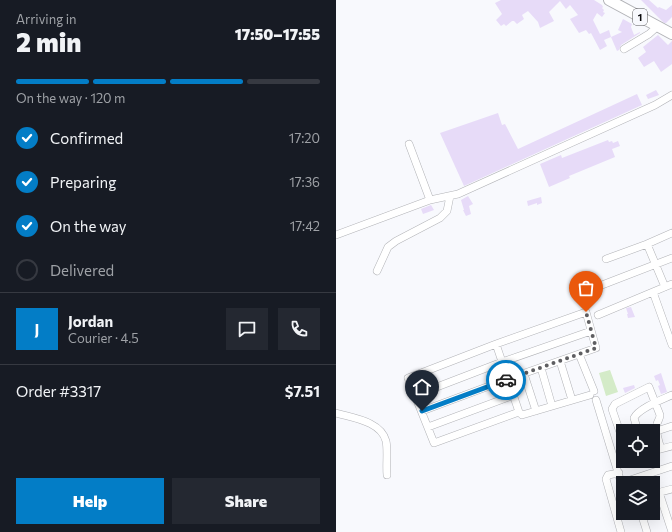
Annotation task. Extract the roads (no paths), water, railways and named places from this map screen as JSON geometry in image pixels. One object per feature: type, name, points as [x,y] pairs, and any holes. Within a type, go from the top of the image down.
[{"type":"highway","name":"1","points":[[609,0],[672,34]]},
{"type":"street","points":[[624,49],[649,34],[658,26]]},
{"type":"street","points":[[336,235],[430,200],[458,194],[672,95]]},
{"type":"street","points":[[409,144],[430,200]]},
{"type":"street","points":[[377,271],[388,247],[396,241],[440,218],[447,211],[450,196]]},
{"type":"street","points":[[606,259],[672,233]]},
{"type":"street","points":[[598,315],[668,285],[655,264],[647,244]]},
{"type":"street","points":[[602,285],[672,258]]},
{"type":"street","points":[[653,292],[672,345]]},
{"type":"street","points":[[422,411],[596,348],[586,312],[496,344],[408,378],[434,443],[519,412]]},
{"type":"street","points":[[416,396],[502,362],[591,331]]},
{"type":"street","points":[[496,344],[519,412],[522,415],[593,395]]},
{"type":"street","points":[[579,354],[620,476]]},
{"type":"street","points":[[560,361],[572,400]]},
{"type":"street","points":[[540,368],[552,406]]},
{"type":"street","points":[[524,374],[536,411]]},
{"type":"street","points":[[617,424],[612,409],[615,404],[649,387],[660,415],[660,419],[657,424]]},
{"type":"street","points":[[636,424],[634,418],[636,414],[655,402],[672,395]]},
{"type":"street","points":[[428,427],[514,396]]},
{"type":"street","points":[[336,413],[372,424],[380,431],[386,440],[387,475]]},
{"type":"street","points":[[660,430],[672,426]]},
{"type":"street","points":[[660,444],[661,449],[672,446]]},
{"type":"street","points":[[647,476],[672,466]]},
{"type":"street","points":[[619,473],[608,475],[606,479],[621,532]]},
{"type":"street","points":[[660,492],[672,489]]},
{"type":"street","points":[[660,503],[672,532]]},
{"type":"street","points":[[643,520],[647,532]]}]
